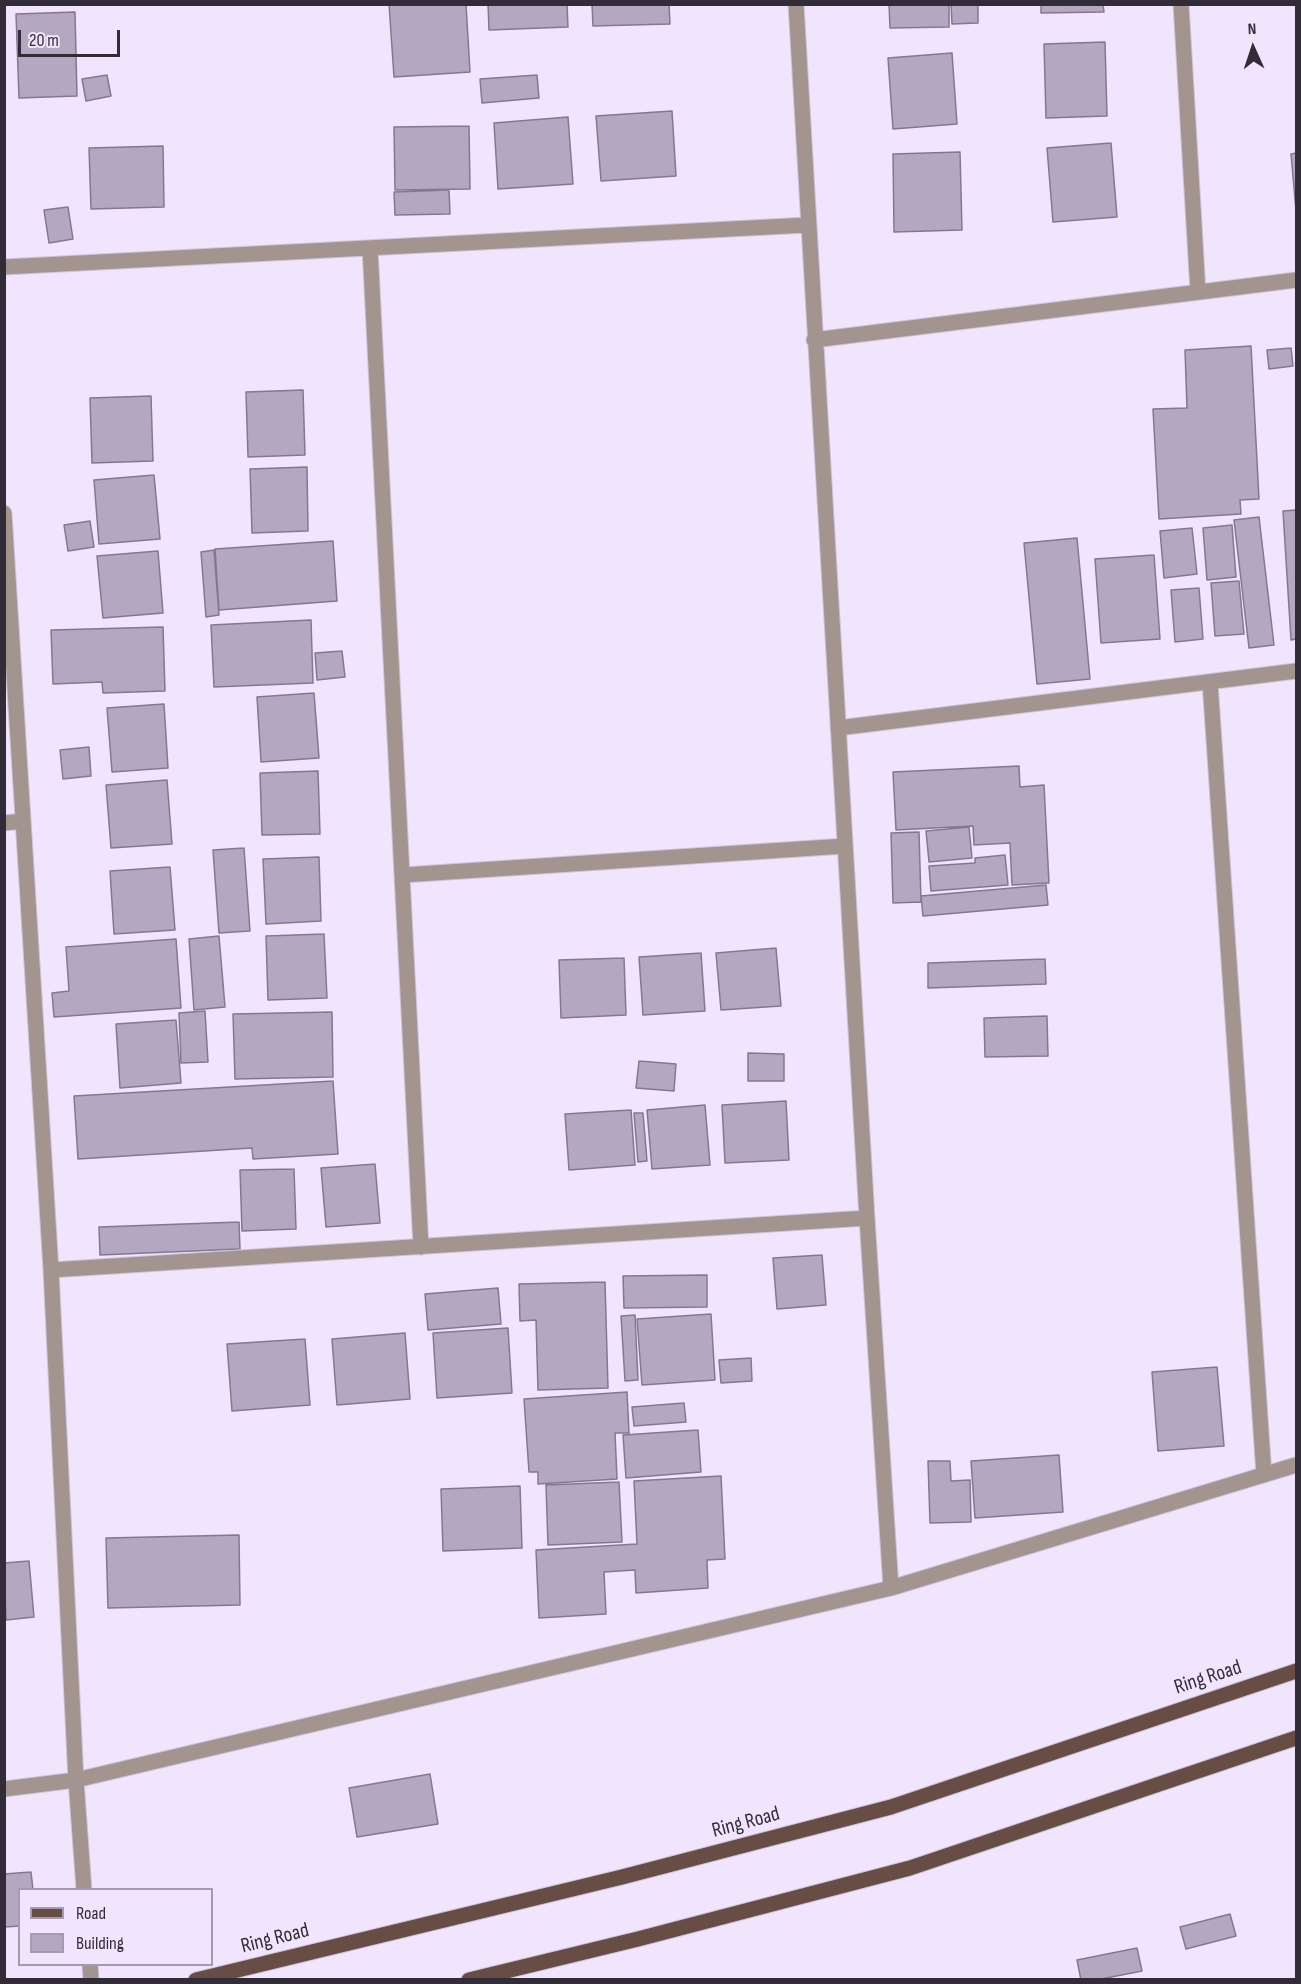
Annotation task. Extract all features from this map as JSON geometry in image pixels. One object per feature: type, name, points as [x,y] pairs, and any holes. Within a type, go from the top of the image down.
[{"type":"main road","name":"Ring Road","points":[[196,1980],[610,1880],[891,1807],[1296,1671]]},
{"type":"main road","points":[[469,1980],[910,1868],[1296,1738]]},
{"type":"street","points":[[796,4],[807,225],[891,1588]]},
{"type":"street","points":[[1181,4],[1198,292]]},
{"type":"street","points":[[4,267],[807,225]]},
{"type":"street","points":[[370,248],[421,1247]]},
{"type":"street","points":[[814,340],[1296,280]]},
{"type":"street","points":[[4,513],[51,1270],[76,1780],[84,1888]]},
{"type":"street","points":[[838,728],[1296,671]]},
{"type":"street","points":[[1210,682],[1264,1475]]},
{"type":"street","points":[[4,823],[22,821]]},
{"type":"street","points":[[403,875],[845,846]]},
{"type":"street","points":[[51,1270],[867,1218]]},
{"type":"street","points":[[4,1790],[76,1780],[891,1588],[1296,1465]]},
{"type":"building","points":[[389,4],[466,4],[470,72],[394,77]]},
{"type":"building","points":[[488,4],[567,4],[568,27],[489,30]]},
{"type":"building","points":[[592,4],[669,4],[670,24],[593,26]]},
{"type":"building","points":[[889,4],[949,4],[949,27],[890,28]]},
{"type":"building","points":[[951,4],[978,4],[978,23],[952,24]]},
{"type":"building","points":[[1041,4],[1103,4],[1104,12],[1041,13]]},
{"type":"building","points":[[75,12],[77,96],[19,98],[16,14]]},
{"type":"building","points":[[1105,42],[1107,116],[1046,118],[1044,44]]},
{"type":"building","points":[[952,53],[957,124],[893,129],[888,58]]},
{"type":"building","points":[[107,75],[111,96],[86,101],[82,79]]},
{"type":"building","points":[[537,75],[539,98],[482,103],[480,79]]},
{"type":"building","points":[[672,111],[676,176],[601,181],[596,116]]},
{"type":"building","points":[[568,117],[573,184],[498,189],[494,123]]},
{"type":"building","points":[[469,126],[470,189],[395,190],[394,127]]},
{"type":"building","points":[[1111,143],[1117,217],[1053,222],[1047,148]]},
{"type":"building","points":[[163,146],[164,207],[91,209],[89,148]]},
{"type":"building","points":[[960,152],[962,230],[894,232],[893,154]]},
{"type":"building","points":[[1296,153],[1296,211],[1291,154]]},
{"type":"building","points":[[449,190],[450,214],[395,215],[394,192]]},
{"type":"building","points":[[68,207],[73,239],[49,243],[44,210]]},
{"type":"building","points":[[1251,346],[1259,499],[1240,500],[1241,514],[1159,519],[1153,409],[1187,408],[1185,350]]},
{"type":"building","points":[[1291,348],[1293,366],[1269,369],[1267,350]]},
{"type":"building","points":[[303,390],[305,455],[248,457],[246,392]]},
{"type":"building","points":[[151,396],[153,461],[92,463],[90,398]]},
{"type":"building","points":[[307,467],[308,531],[252,533],[250,469]]},
{"type":"building","points":[[154,475],[160,539],[99,544],[94,480]]},
{"type":"building","points":[[1296,510],[1296,639],[1291,640],[1283,511]]},
{"type":"building","points":[[1259,517],[1274,645],[1249,648],[1234,520]]},
{"type":"building","points":[[90,521],[94,547],[68,551],[64,525]]},
{"type":"building","points":[[1232,525],[1236,577],[1207,580],[1203,528]]},
{"type":"building","points":[[1192,528],[1197,574],[1164,578],[1160,531]]},
{"type":"building","points":[[1077,538],[1090,679],[1037,684],[1024,543]]},
{"type":"building","points":[[333,541],[337,601],[219,610],[215,549]]},
{"type":"building","points":[[214,550],[219,615],[206,617],[201,552]]},
{"type":"building","points":[[158,551],[163,613],[103,618],[97,556]]},
{"type":"building","points":[[1154,555],[1160,639],[1101,643],[1095,559]]},
{"type":"building","points":[[1239,581],[1244,634],[1215,636],[1211,583]]},
{"type":"building","points":[[1199,588],[1203,639],[1175,642],[1171,590]]},
{"type":"building","points":[[311,620],[313,683],[214,687],[211,625]]},
{"type":"building","points":[[163,627],[165,691],[103,693],[102,682],[53,684],[51,630]]},
{"type":"building","points":[[342,651],[345,677],[317,680],[315,653]]},
{"type":"building","points":[[314,693],[319,758],[261,762],[257,697]]},
{"type":"building","points":[[164,704],[168,768],[112,772],[107,708]]},
{"type":"building","points":[[89,747],[91,776],[63,779],[60,750]]},
{"type":"building","points":[[1019,766],[1020,787],[1044,785],[1049,883],[1012,885],[1010,843],[974,845],[973,826],[896,830],[893,772]]},
{"type":"building","points":[[318,771],[320,834],[262,835],[260,773]]},
{"type":"building","points":[[167,780],[172,844],[111,848],[106,785]]},
{"type":"building","points":[[969,827],[972,858],[929,862],[926,831]]},
{"type":"building","points":[[919,832],[921,902],[893,903],[891,833]]},
{"type":"building","points":[[244,848],[250,931],[219,933],[213,850]]},
{"type":"building","points":[[1005,855],[1008,885],[931,891],[929,866],[975,863],[975,858]]},
{"type":"building","points":[[319,857],[321,921],[266,924],[263,859]]},
{"type":"building","points":[[170,867],[175,930],[114,934],[110,871]]},
{"type":"building","points":[[1046,885],[1048,905],[923,916],[921,896]]},
{"type":"building","points":[[324,934],[327,998],[268,1000],[266,936]]},
{"type":"building","points":[[219,936],[225,1007],[194,1010],[189,939]]},
{"type":"building","points":[[176,939],[181,1008],[54,1017],[52,993],[69,991],[66,947]]},
{"type":"building","points":[[776,948],[781,1006],[721,1010],[716,953]]},
{"type":"building","points":[[701,953],[705,1011],[643,1015],[639,957]]},
{"type":"building","points":[[624,958],[626,1015],[561,1018],[559,960]]},
{"type":"building","points":[[1045,959],[1046,984],[928,988],[928,963]]},
{"type":"building","points":[[205,1011],[208,1062],[181,1063],[179,1013]]},
{"type":"building","points":[[332,1012],[333,1077],[235,1079],[233,1014]]},
{"type":"building","points":[[1047,1016],[1048,1056],[985,1057],[984,1018]]},
{"type":"building","points":[[176,1020],[181,1083],[120,1088],[116,1024]]},
{"type":"building","points":[[748,1053],[784,1054],[784,1081],[748,1081]]},
{"type":"building","points":[[639,1061],[676,1064],[674,1091],[636,1088]]},
{"type":"building","points":[[333,1081],[338,1154],[253,1159],[252,1148],[78,1159],[74,1096]]},
{"type":"building","points":[[786,1101],[789,1160],[725,1163],[722,1105]]},
{"type":"building","points":[[705,1105],[710,1165],[652,1169],[647,1110]]},
{"type":"building","points":[[631,1110],[635,1165],[569,1170],[565,1114]]},
{"type":"building","points":[[634,1113],[643,1113],[647,1161],[638,1162]]},
{"type":"building","points":[[375,1164],[380,1223],[326,1227],[321,1168]]},
{"type":"building","points":[[294,1169],[296,1229],[242,1231],[240,1170]]},
{"type":"building","points":[[239,1222],[240,1249],[100,1255],[99,1227]]},
{"type":"building","points":[[822,1255],[826,1305],[777,1309],[773,1258]]},
{"type":"building","points":[[707,1275],[707,1307],[624,1308],[623,1276]]},
{"type":"building","points":[[605,1282],[608,1388],[538,1390],[536,1320],[520,1321],[519,1284]]},
{"type":"building","points":[[498,1288],[501,1324],[428,1330],[425,1294]]},
{"type":"building","points":[[711,1314],[715,1380],[642,1385],[637,1319]]},
{"type":"building","points":[[635,1315],[638,1380],[625,1381],[621,1316]]},
{"type":"building","points":[[508,1328],[512,1393],[437,1398],[433,1333]]},
{"type":"building","points":[[405,1333],[410,1399],[337,1405],[332,1339]]},
{"type":"building","points":[[305,1339],[310,1405],[232,1411],[227,1344]]},
{"type":"building","points":[[751,1358],[752,1381],[721,1383],[719,1360]]},
{"type":"building","points":[[1217,1367],[1224,1446],[1158,1451],[1152,1372]]},
{"type":"building","points":[[627,1392],[629,1433],[615,1433],[617,1479],[538,1484],[538,1472],[529,1472],[524,1399]]},
{"type":"building","points":[[684,1403],[686,1422],[634,1426],[632,1407]]},
{"type":"building","points":[[698,1430],[701,1472],[626,1478],[623,1435]]},
{"type":"building","points":[[1059,1455],[1063,1512],[975,1518],[971,1461]]},
{"type":"building","points":[[928,1461],[950,1461],[951,1481],[970,1480],[971,1522],[930,1523]]},
{"type":"building","points":[[721,1476],[725,1559],[707,1560],[708,1588],[636,1593],[635,1570],[604,1572],[606,1614],[539,1618],[536,1550],[637,1544],[634,1481]]},
{"type":"building","points":[[619,1482],[622,1542],[548,1545],[546,1485]]},
{"type":"building","points":[[520,1486],[522,1548],[443,1551],[441,1489]]},
{"type":"building","points":[[239,1535],[240,1605],[108,1608],[106,1538]]},
{"type":"building","points":[[29,1561],[34,1617],[6,1620],[4,1563]]},
{"type":"building","points":[[430,1774],[438,1824],[357,1837],[349,1788]]},
{"type":"building","points":[[31,1872],[33,1888],[18,1888],[18,1926],[4,1927],[4,1874]]},
{"type":"building","points":[[1230,1914],[1236,1936],[1186,1949],[1180,1927]]},
{"type":"building","points":[[1137,1948],[1142,1971],[1096,1980],[1081,1980],[1077,1960]]}]
